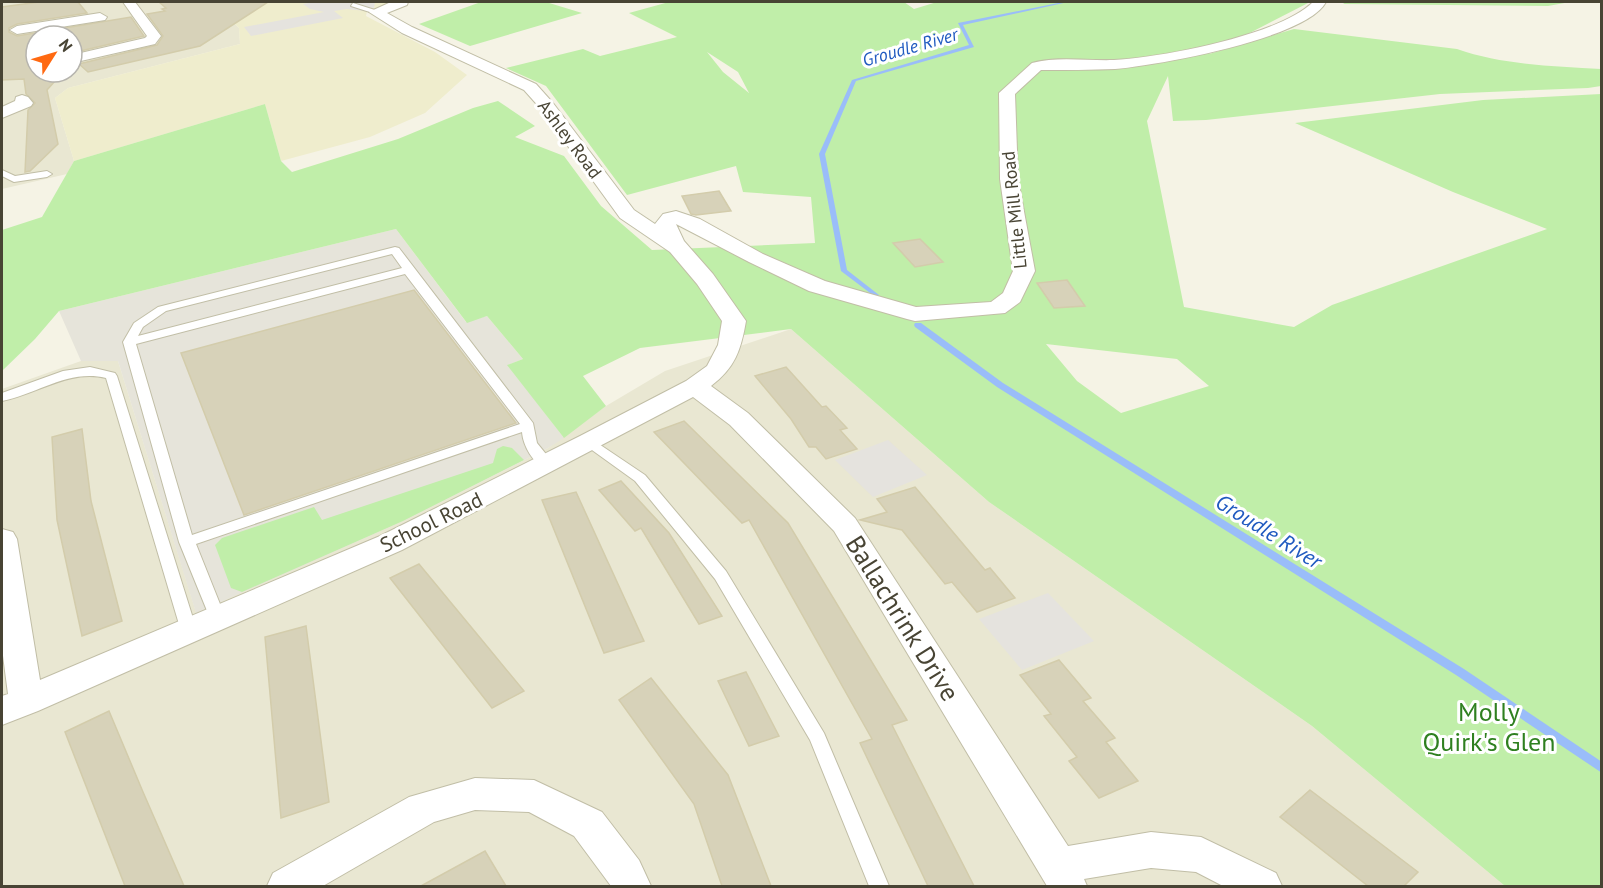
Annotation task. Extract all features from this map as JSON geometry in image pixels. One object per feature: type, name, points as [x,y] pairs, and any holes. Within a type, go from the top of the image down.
[{"type":"street","points":[[88,2],[100,17]]},
{"type":"street","points":[[376,12],[402,2]]},
{"type":"street","name":"Little Mill Road","points":[[678,247],[666,228],[665,222],[670,218],[676,217],[693,223],[756,258],[817,286],[872,303],[915,314],[997,308],[1012,297],[1024,271],[1009,179],[1006,93],[1038,66],[1116,63],[1189,53],[1249,38],[1294,21],[1311,12],[1320,2]]},
{"type":"street","points":[[17,30],[100,17],[133,6],[154,36],[150,41],[84,56]]},
{"type":"street","name":"Ashley Road","points":[[376,12],[407,30],[530,87],[547,106],[627,214],[678,247]]},
{"type":"street","points":[[2,113],[28,102]]},
{"type":"street","name":"School Road","points":[[14,706],[391,543],[695,386],[717,370],[730,345],[734,321],[678,247]]},
{"type":"street","name":"Ballachrink Drive","points":[[695,386],[739,419],[845,525],[1062,876]]},
{"type":"street","points":[[2,539],[14,706]]},
{"type":"street","points":[[287,886],[423,810],[475,794],[534,796],[588,824],[625,873],[631,886]]},
{"type":"street","points":[[1062,876],[1151,850],[1201,855],[1262,886]]},
{"type":"lane","points":[[353,4],[376,12]]},
{"type":"lane","points":[[2,173],[14,179],[47,174]]},
{"type":"lane","points":[[218,619],[187,542],[129,342],[138,325],[162,309],[395,250],[528,426],[530,444],[547,464]]},
{"type":"lane","points":[[129,342],[408,270]]},
{"type":"lane","points":[[2,397],[67,374],[90,371],[111,376],[189,631]]},
{"type":"lane","points":[[187,542],[528,426]]},
{"type":"lane","points":[[590,442],[640,478],[721,575],[818,738],[879,886]]},
{"type":"shaded area","points":[[2,2],[213,2],[239,28],[240,44],[84,84],[84,24],[24,24],[24,84],[84,84],[68,88],[55,98],[74,161],[67,174],[2,189]]},
{"type":"shaded area","points":[[213,2],[400,2],[367,11],[366,16],[435,52],[467,75],[425,113],[370,137],[281,161],[265,104],[74,161],[55,98],[68,88],[240,44],[239,28]]},
{"type":"shaded area","points":[[375,2],[374,8],[366,11],[347,9],[334,11],[343,18],[251,36],[244,27],[324,12],[310,9],[303,4]]},
{"type":"shaded area","points":[[396,229],[466,322],[487,316],[523,359],[508,365],[564,438],[403,521],[196,613],[118,361],[81,361],[59,311]]},
{"type":"shaded area","points":[[791,329],[989,502],[1312,726],[1505,886],[2,886],[2,389],[81,361],[118,361],[196,612],[403,521],[548,448],[606,406],[665,371]]},
{"type":"shaded area","points":[[888,440],[927,475],[873,497],[835,460]]},
{"type":"shaded area","points":[[1048,593],[1094,641],[1022,670],[979,619]]},
{"type":"green space","points":[[481,2],[546,2],[582,13],[470,46],[419,24]]},
{"type":"green space","name":"Molly Quirk's Glen","points":[[669,2],[904,2],[914,9],[937,2],[1310,2],[1209,54],[1294,29],[1457,49],[1510,62],[1601,69],[1601,86],[1588,88],[1440,94],[1206,120],[1173,121],[1168,76],[1147,121],[1184,307],[1294,327],[1332,305],[1547,229],[1453,192],[1295,123],[1483,100],[1601,94],[1601,886],[1505,886],[1312,726],[989,502],[791,329],[640,348],[583,376],[606,406],[564,438],[507,365],[523,359],[487,316],[467,323],[396,229],[59,311],[35,339],[2,371],[2,230],[42,217],[74,161],[265,104],[281,161],[292,172],[398,139],[473,108],[498,101],[535,126],[515,137],[564,156],[601,206],[652,250],[815,243],[811,197],[743,192],[736,166],[627,195],[546,86],[506,68],[583,49],[600,56],[677,37],[629,13]],"holes":[[[707,52],[738,72],[749,93],[723,72]],[[1046,344],[1177,359],[1209,386],[1121,413],[1077,381]]]},
{"type":"green space","points":[[1346,2],[1570,2],[1548,6],[1343,4]]},
{"type":"green space","points":[[503,446],[512,448],[524,460],[403,521],[242,592],[231,588],[215,545],[222,538],[314,507],[322,520],[493,463],[497,449]]},
{"type":"building","points":[[39,2],[78,2],[87,13],[17,24],[9,28],[9,32],[17,36],[24,35],[24,79],[2,80],[2,7]]},
{"type":"building","points":[[159,2],[268,2],[200,46],[88,72],[84,68],[84,63],[157,45],[163,36],[147,14],[165,11],[162,9],[166,8]]},
{"type":"building","points":[[131,17],[144,36],[84,50],[84,25]]},
{"type":"building","points":[[25,84],[52,84],[47,90],[58,144],[30,171],[25,172],[28,110],[35,103],[26,94]]},
{"type":"building","points":[[719,191],[731,211],[691,214],[682,196]]},
{"type":"building","points":[[920,239],[943,262],[915,267],[893,243]]},
{"type":"building","points":[[1067,280],[1085,306],[1054,308],[1037,283]]},
{"type":"building","points":[[414,290],[516,423],[244,515],[181,353]]},
{"type":"building","points":[[786,367],[822,407],[826,406],[847,428],[840,430],[857,449],[826,459],[816,447],[809,447],[791,419],[755,376]]},
{"type":"building","points":[[684,421],[788,523],[907,720],[892,725],[974,886],[928,886],[860,743],[872,739],[749,520],[742,523],[654,432]]},
{"type":"building","points":[[82,429],[91,501],[122,621],[82,636],[57,520],[52,437]]},
{"type":"building","points":[[621,481],[669,533],[722,616],[699,624],[641,528],[635,531],[599,490]]},
{"type":"building","points":[[915,487],[985,570],[990,568],[1015,598],[977,612],[952,582],[945,584],[902,530],[860,520],[887,512],[877,499]]},
{"type":"building","points":[[576,492],[644,641],[604,653],[542,500]]},
{"type":"building","points":[[419,564],[524,691],[492,708],[390,578]]},
{"type":"building","points":[[306,626],[329,802],[281,818],[265,637]]},
{"type":"building","points":[[1059,660],[1091,698],[1083,701],[1115,738],[1106,742],[1138,781],[1099,798],[1069,761],[1077,757],[1044,716],[1051,714],[1020,675]]},
{"type":"building","points":[[746,672],[779,736],[749,746],[718,681]]},
{"type":"building","points":[[651,678],[728,775],[771,886],[722,886],[694,804],[619,700]]},
{"type":"building","points":[[109,711],[184,886],[125,886],[65,732]]},
{"type":"building","points":[[1310,790],[1418,872],[1404,886],[1368,886],[1280,817]]},
{"type":"building","points":[[485,851],[506,886],[421,886]]},
{"type":"waterway","name":"Groudle River","points":[[876,295],[844,271],[822,154],[854,80],[972,46],[960,24],[1066,2]]},
{"type":"waterway","name":"Groudle River","points":[[918,325],[1000,385],[1460,672],[1602,768]]}]
